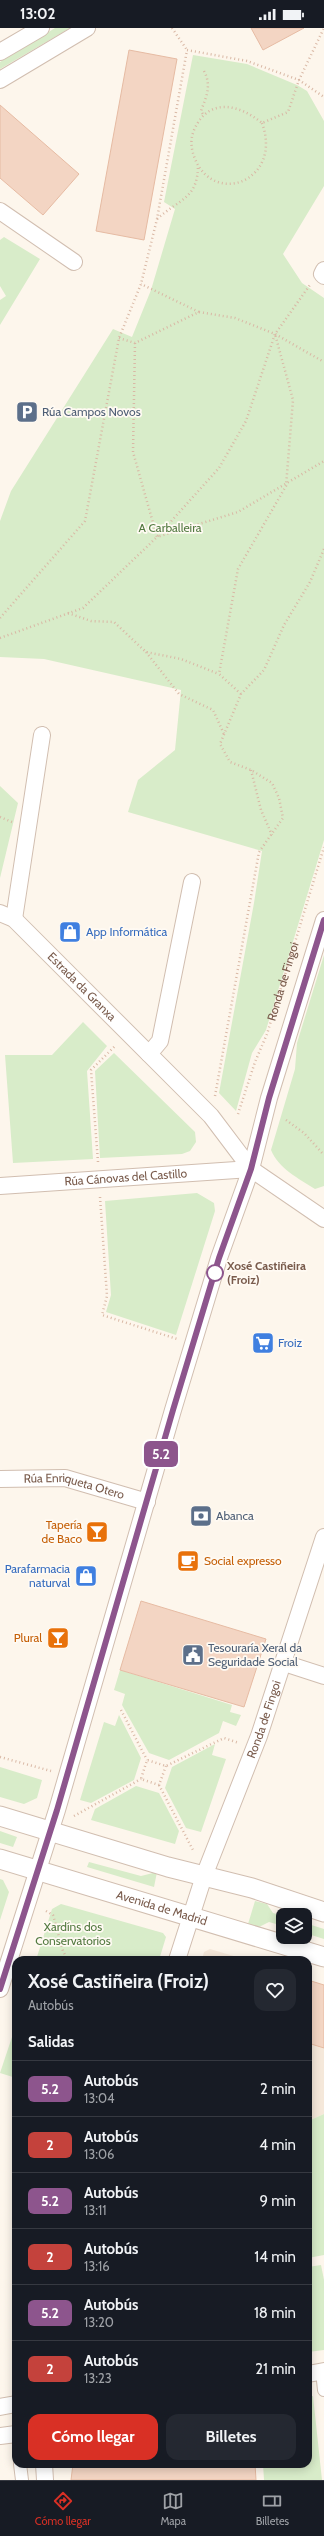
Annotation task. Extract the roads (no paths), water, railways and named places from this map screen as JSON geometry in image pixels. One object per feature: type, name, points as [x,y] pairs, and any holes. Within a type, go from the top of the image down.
[{"type":"street","points":[[0,52],[41,28]]},
{"type":"street","points":[[0,80],[87,28]]},
{"type":"street","points":[[0,211],[74,262]]},
{"type":"street","points":[[318,279],[324,270]]},
{"type":"street","name":"Estrada da Granxa","points":[[42,735],[7,916],[211,1116],[251,1169]]},
{"type":"street","points":[[149,1054],[160,1041],[192,882]]},
{"type":"street","name":"Ronda de Fingoi","points":[[0,1989],[50,1831],[219,1258],[251,1169],[269,1098],[324,920]]},
{"type":"street","points":[[251,1169],[324,1219]]},
{"type":"street","name":"Rúa Cánovas del Castillo","points":[[0,1186],[251,1169]]},
{"type":"street","name":"Rúa Enriqueta Otero","points":[[0,1479],[65,1478],[147,1502]]},
{"type":"street","name":"Ronda de Fingoi","points":[[178,1956],[204,1876],[259,1736],[324,1537]]},
{"type":"street","points":[[284,1663],[324,1676]]},
{"type":"street","points":[[0,1816],[168,1868],[252,1888],[324,1912]]},
{"type":"street","name":"Avenida de Madrid","points":[[0,1859],[324,1958]]},
{"type":"street","points":[[318,2372],[324,2390]]},
{"type":"street","points":[[0,2407],[12,2405]]},
{"type":"street","points":[[0,2436],[12,2434]]},
{"type":"street","points":[[20,2468],[22,2480]]},
{"type":"street","points":[[44,2468],[45,2480]]},
{"type":"place","name":"Rúa Campos Novos","points":[[27,412]]},
{"type":"place","name":"App Informática","points":[[70,932]]},
{"type":"place","name":"Xosé Castiñeira (Froiz)","points":[[215,1273]]},
{"type":"place","name":"Froiz","points":[[263,1343]]},
{"type":"place","name":"Abanca","points":[[201,1516]]},
{"type":"place","name":"Tapería de Baco","points":[[97,1532]]},
{"type":"place","name":"Social expresso","points":[[188,1561]]},
{"type":"place","name":"Parafarmacia naturval","points":[[86,1576]]},
{"type":"place","name":"Plural","points":[[58,1638]]},
{"type":"place","name":"Tesouraría Xeral da Seguridade Social","points":[[193,1655]]},
{"type":"park label","name":"A Carballeira","points":[[170,528]]},
{"type":"park label","name":"Xardíns dos Conservatorios","points":[[73,1934]]}]
